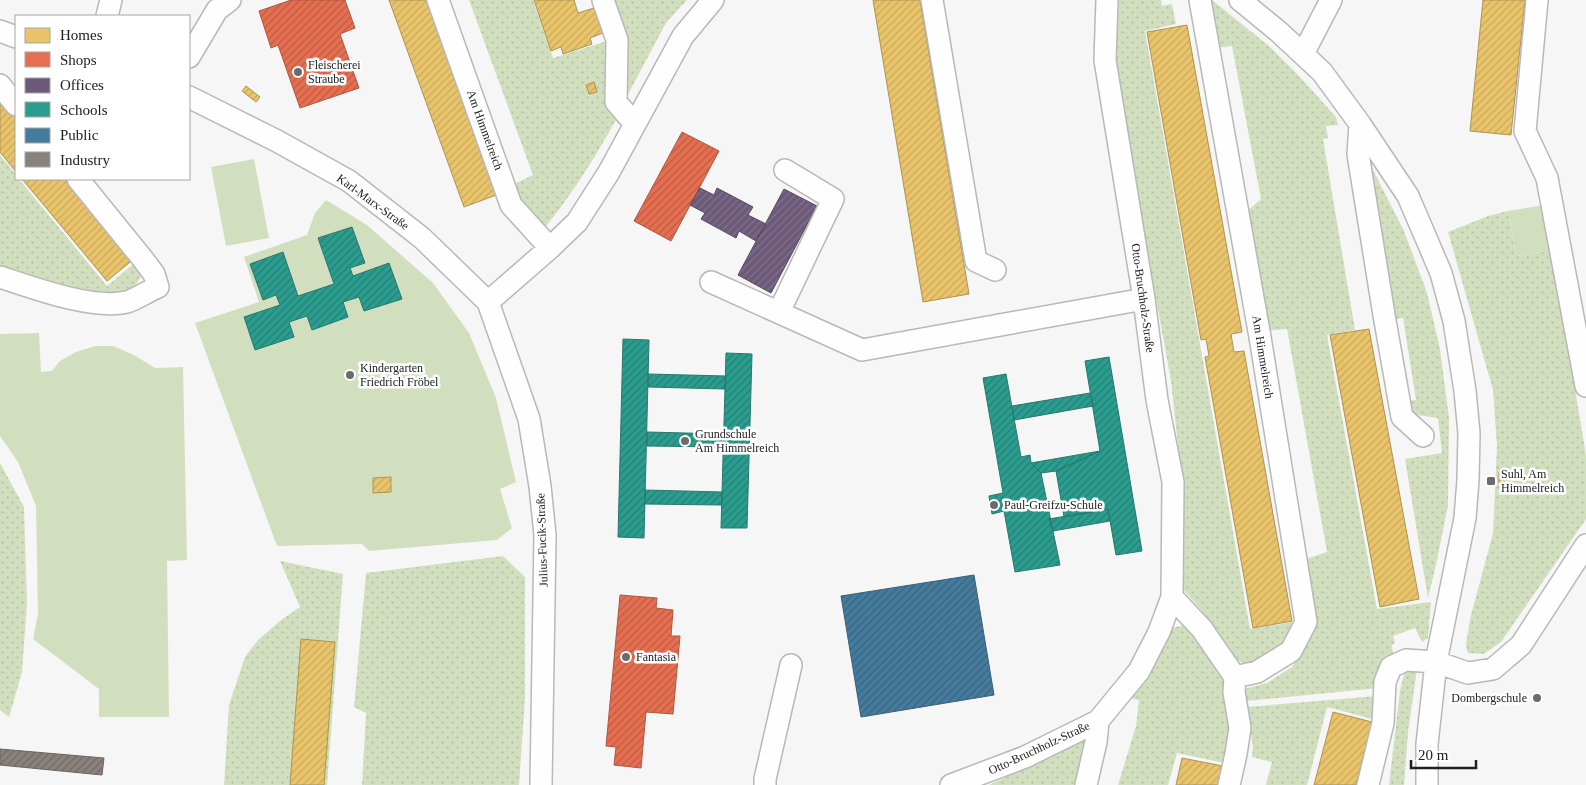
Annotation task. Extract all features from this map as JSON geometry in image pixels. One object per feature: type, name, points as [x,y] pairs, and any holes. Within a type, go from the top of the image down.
[{"type":"street","points":[[107,15],[112,0]]},
{"type":"street","points":[[190,54],[217,10],[230,0]]},
{"type":"street","name":"Am Himmelreich","points":[[438,0],[511,205],[550,248]]},
{"type":"street","points":[[603,0],[618,40],[616,102],[634,123]]},
{"type":"street","points":[[488,302],[577,222],[609,172],[682,36],[713,0]]},
{"type":"street","points":[[932,0],[976,261],[994,270]]},
{"type":"street","name":"Otto-Bruchholz-Straße","points":[[951,785],[1025,757],[1098,721],[1139,671],[1159,632],[1172,597],[1174,482],[1157,400],[1144,299],[1105,60],[1107,0]]},
{"type":"street","name":"Am Himmelreich","points":[[1200,0],[1260,337],[1306,622],[1291,651],[1257,672],[1235,677]]},
{"type":"street","points":[[1240,0],[1279,32],[1322,72],[1360,124],[1408,196],[1441,273],[1454,321],[1465,391],[1469,433],[1468,480],[1465,518],[1436,662],[1427,744],[1427,785]]},
{"type":"street","points":[[1303,54],[1331,0]]},
{"type":"street","points":[[1537,0],[1525,131],[1547,178],[1586,386]]},
{"type":"street","points":[[0,31],[15,36]]},
{"type":"street","points":[[0,85],[15,104]]},
{"type":"street","name":"Karl-Marx-Straße","points":[[190,98],[277,141],[349,181],[422,238],[488,302]]},
{"type":"street","points":[[1360,124],[1358,154],[1402,417],[1423,436]]},
{"type":"street","points":[[779,312],[833,199],[785,170]]},
{"type":"street","points":[[0,277],[33,288],[92,303],[127,302],[158,287],[154,274],[79,180]]},
{"type":"street","points":[[711,282],[862,350],[1144,299]]},
{"type":"street","name":"Julius-Fucik-Straße","points":[[488,302],[529,419],[540,486],[544,535],[541,785]]},
{"type":"street","points":[[1368,785],[1384,723],[1385,682],[1391,667],[1406,660],[1436,662],[1468,673],[1493,670],[1521,646],[1586,545]]},
{"type":"street","points":[[1172,597],[1202,629],[1235,677],[1234,692],[1240,728],[1229,785]]},
{"type":"street","points":[[766,785],[765,779],[791,665]]},
{"type":"street","name":"Otto-Bruchholz-Straße","points":[[1086,785],[1096,742],[1098,721]]},
{"type":"green space","points":[[469,0],[533,0],[553,58],[607,41],[606,101],[616,120],[582,177],[543,230],[521,210],[514,184],[533,175]]},
{"type":"green space","points":[[615,0],[687,0],[666,23],[625,100],[628,43]]},
{"type":"green space","points":[[1118,0],[1161,0],[1162,6],[1172,4],[1176,24],[1145,31],[1250,629],[1292,622],[1290,632],[1280,646],[1264,660],[1251,664],[1237,660],[1202,611],[1180,586],[1184,544],[1181,473],[1171,381],[1114,67]]},
{"type":"green space","points":[[1212,0],[1269,46],[1336,117],[1338,125],[1326,126],[1328,138],[1323,139],[1355,330],[1327,335],[1377,609],[1431,602],[1428,638],[1422,642],[1415,628],[1393,636],[1395,643],[1392,645],[1393,655],[1378,688],[1246,701],[1244,689],[1267,683],[1292,667],[1303,647],[1306,559],[1327,552],[1287,329],[1264,331],[1245,213],[1261,199],[1232,46],[1216,48],[1208,2]]},
{"type":"green space","points":[[0,155],[15,174],[15,180],[20,180],[107,286],[137,261],[143,272],[137,284],[131,290],[124,295],[110,297],[61,288],[0,270]]},
{"type":"green space","points":[[254,159],[269,238],[226,246],[211,167]]},
{"type":"green space","points":[[1371,166],[1404,231],[1427,293],[1440,349],[1449,418],[1448,505],[1428,598],[1405,459],[1442,453],[1438,418],[1410,414],[1408,401],[1416,400],[1403,318],[1394,319],[1367,172]]},
{"type":"green space","name":"Kindergarten Friedrich Fröbel","points":[[326,200],[367,225],[433,283],[469,333],[496,398],[516,482],[500,489],[512,528],[497,540],[369,551],[362,544],[277,546],[195,323],[259,302],[244,257],[307,235],[315,213]]},
{"type":"green space","points":[[1544,205],[1552,250],[1516,256],[1508,211]]},
{"type":"green space","points":[[1508,211],[1516,256],[1552,250],[1586,455],[1586,519],[1501,642],[1484,654],[1468,653],[1466,645],[1470,619],[1493,533],[1497,447],[1493,390],[1448,232],[1488,216]]},
{"type":"green space","points":[[39,333],[41,372],[52,371],[60,361],[76,352],[95,346],[113,346],[134,355],[155,368],[183,367],[187,560],[167,561],[169,717],[99,717],[99,689],[33,639],[38,614],[36,506],[18,462],[0,436],[0,334]]},
{"type":"green space","points":[[0,463],[24,507],[27,603],[22,672],[9,717],[0,710]]},
{"type":"green space","points":[[503,556],[525,577],[525,698],[519,785],[362,785],[366,713],[354,707],[366,573]]},
{"type":"green space","points":[[280,561],[343,574],[327,785],[224,785],[229,705],[245,657],[258,640],[281,620],[300,607]]},
{"type":"green space","points":[[1190,624],[1218,662],[1226,690],[1230,728],[1224,763],[1177,753],[1168,785],[1118,785],[1136,726],[1139,700],[1128,698],[1172,628]]},
{"type":"green space","points":[[1412,669],[1417,669],[1408,732],[1404,785],[1389,785],[1400,691],[1404,674]]},
{"type":"green space","points":[[1377,696],[1372,719],[1327,707],[1307,785],[1266,785],[1272,762],[1252,757],[1253,747],[1247,707]]},
{"type":"green space","points":[[1085,741],[1077,785],[989,785],[1079,743]]},
{"type":"building: Homes","points":[[389,0],[430,0],[499,194],[464,207]]},
{"type":"building: Homes","points":[[534,0],[574,0],[578,13],[594,8],[603,33],[590,38],[592,44],[563,54],[561,47],[551,51]]},
{"type":"building: Homes","points":[[873,0],[920,0],[969,294],[923,302]]},
{"type":"building: Homes","points":[[1483,0],[1525,0],[1511,135],[1470,131]]},
{"type":"building: Homes","points":[[1187,25],[1242,332],[1231,334],[1234,352],[1244,351],[1292,621],[1253,628],[1205,357],[1209,356],[1206,339],[1201,340],[1147,32]]},
{"type":"building: Homes","points":[[594,82],[597,92],[589,94],[586,85]]},
{"type":"building: Homes","points":[[246,86],[260,97],[256,102],[242,91]]},
{"type":"building: Homes","points":[[0,96],[15,114],[15,171],[0,152]]},
{"type":"building: Homes","points":[[23,180],[70,180],[135,258],[107,281]]},
{"type":"building: Homes","points":[[1369,329],[1419,599],[1380,607],[1330,335]]},
{"type":"building: Homes","points":[[1499,472],[1505,472],[1504,485],[1499,484]]},
{"type":"building: Homes","points":[[391,477],[391,492],[373,493],[373,478]]},
{"type":"building: Homes","points":[[301,639],[335,642],[324,785],[290,785]]},
{"type":"building: Homes","points":[[1333,712],[1372,722],[1356,785],[1314,785]]},
{"type":"building: Homes","points":[[1182,758],[1223,766],[1218,785],[1176,785]]},
{"type":"building: Shops","points":[[291,0],[345,0],[355,28],[340,34],[359,88],[300,108],[278,45],[271,48],[259,11]]},
{"type":"building: Shops","points":[[682,132],[719,151],[671,241],[634,221]]},
{"type":"building: Shops","points":[[620,595],[657,598],[656,608],[673,610],[671,636],[680,636],[673,714],[646,712],[641,768],[614,765],[616,747],[606,746]]},
{"type":"building: Offices","points":[[700,188],[714,195],[717,188],[753,207],[748,215],[766,224],[756,241],[739,231],[736,238],[701,219],[705,213],[690,205]]},
{"type":"building: Offices","points":[[784,189],[817,206],[771,293],[738,275]]},
{"type":"building: Schools","points":[[352,227],[365,263],[350,268],[353,276],[389,263],[402,299],[364,311],[359,297],[343,302],[348,317],[312,330],[307,316],[289,322],[294,337],[255,350],[244,317],[280,305],[276,295],[263,300],[250,264],[283,252],[298,296],[334,284],[318,238]]},
{"type":"building: Schools","points":[[623,339],[649,340],[644,538],[618,537]]},
{"type":"building: Schools","points":[[726,353],[752,354],[747,528],[721,528]]},
{"type":"building: Schools","points":[[1109,357],[1142,551],[1116,555],[1108,509],[1064,517],[1056,471],[1100,451],[1085,361]]},
{"type":"building: Schools","points":[[648,374],[726,376],[725,389],[648,387]]},
{"type":"building: Schools","points":[[1006,374],[1021,457],[1030,455],[1031,463],[1041,473],[1060,565],[1015,572],[1004,511],[992,514],[989,496],[1003,493],[983,378]]},
{"type":"building: Schools","points":[[1090,393],[1093,406],[1014,420],[1012,406]]},
{"type":"building: Schools","points":[[647,432],[724,434],[724,447],[647,446]]},
{"type":"building: Schools","points":[[1100,451],[1056,471],[1041,473],[1031,463]]},
{"type":"building: Schools","points":[[645,490],[722,492],[722,505],[645,504]]},
{"type":"building: Schools","points":[[1108,509],[1110,521],[1053,531],[1049,519]]},
{"type":"building: Public","points":[[974,575],[994,695],[861,717],[841,596]]},
{"type":"building: Industry","points":[[0,749],[104,758],[102,775],[0,765]]},
{"type":"place","name":"Fleischerei Straube","points":[[298,72]]},
{"type":"place","name":"Kindergarten Friedrich Fröbel","points":[[350,375]]},
{"type":"place","name":"Grundschule Am Himmelreich","points":[[685,441]]},
{"type":"place","name":"Suhl, Am Himmelreich","points":[[1491,481]]},
{"type":"place","name":"Paul-Greifzu-Schule","points":[[994,505]]},
{"type":"place","name":"Fantasia","points":[[626,657]]},
{"type":"place","name":"Dombergschule","points":[[1537,698]]}]
